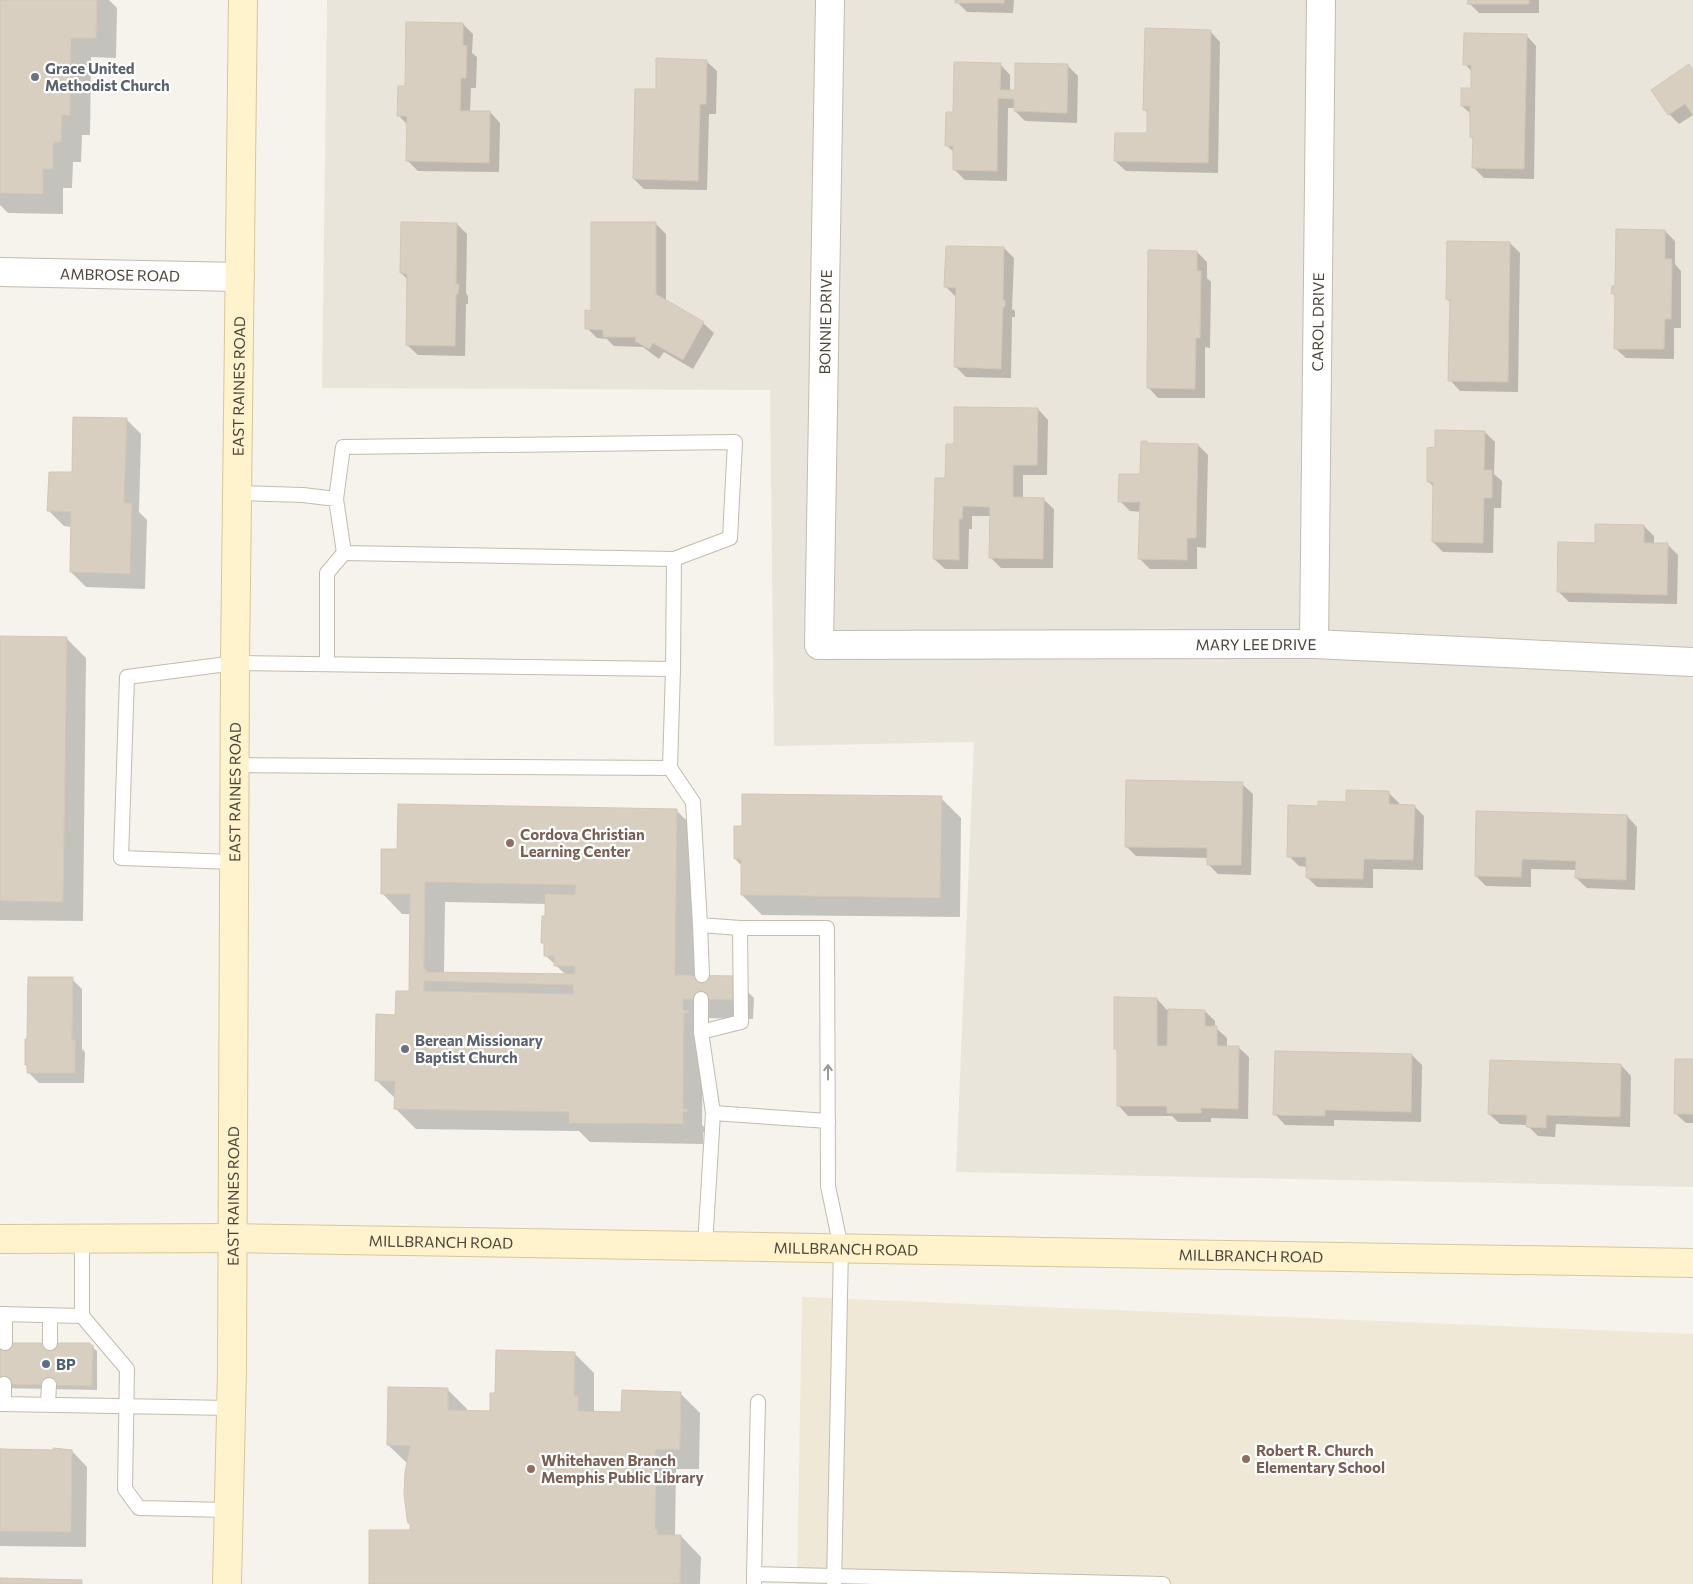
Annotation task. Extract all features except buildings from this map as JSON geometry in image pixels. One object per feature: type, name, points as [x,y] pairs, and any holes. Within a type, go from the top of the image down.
[{"type":"main road","name":"EAST RAINES ROAD","points":[[227,1584],[231,1408],[234,765],[243,0]]},
{"type":"main road","name":"MILLBRANCH ROAD","points":[[0,1239],[232,1238],[1693,1262]]},
{"type":"street","name":"BONNIE DRIVE","points":[[819,645],[830,0]]},
{"type":"street","name":"CAROL DRIVE","points":[[1314,644],[1322,0]]},
{"type":"street","name":"AMBROSE ROAD","points":[[0,272],[240,278]]},
{"type":"street","name":"MARY LEE DRIVE","points":[[819,645],[1314,644],[1693,662]]},
{"type":"lane","points":[[327,664],[326,573],[344,553],[674,559],[730,538],[735,442],[343,447],[336,499],[344,553]]},
{"type":"lane","points":[[238,493],[303,495],[336,499]]},
{"type":"lane","points":[[674,559],[670,768],[693,802],[702,976]]},
{"type":"lane","points":[[235,862],[121,858],[127,677],[235,663],[673,668]]},
{"type":"lane","points":[[234,765],[670,768]]},
{"type":"lane","points":[[700,926],[827,928],[828,1186],[841,1248],[834,1580]]},
{"type":"lane","points":[[701,1032],[741,1022],[740,928]]},
{"type":"lane","points":[[701,999],[701,1032],[713,1114],[705,1246]]},
{"type":"lane","points":[[713,1114],[828,1121]]},
{"type":"lane","points":[[82,1238],[82,1316],[127,1369],[125,1489],[139,1508],[228,1510]]},
{"type":"lane","points":[[5,1343],[3,1314],[82,1316]]},
{"type":"lane","points":[[50,1316],[50,1343]]},
{"type":"lane","points":[[4,1384],[2,1404],[231,1408]]},
{"type":"lane","points":[[48,1404],[49,1385]]},
{"type":"lane","points":[[758,1402],[754,1579],[1163,1584]]},
{"type":"shaded area","points":[[327,0],[1693,0],[1693,1187],[956,1172],[974,742],[774,746],[770,390],[322,388]]},
{"type":"shaded area","name":"Robert R. Church Elementary School","points":[[802,1297],[1693,1334],[1693,1584],[797,1584]]},
{"type":"place","name":"Grace United Methodist Church","points":[[35,77]]},
{"type":"place","name":"Cordova Christian Learning Center","points":[[510,843]]},
{"type":"place","name":"Berean Missionary Baptist Church","points":[[405,1049]]},
{"type":"place","name":"BP","points":[[46,1364]]},
{"type":"place","name":"Robert R. Church Elementary School","points":[[1246,1459]]},
{"type":"place","name":"Whitehaven Branch Memphis Public Library","points":[[531,1469]]}]
